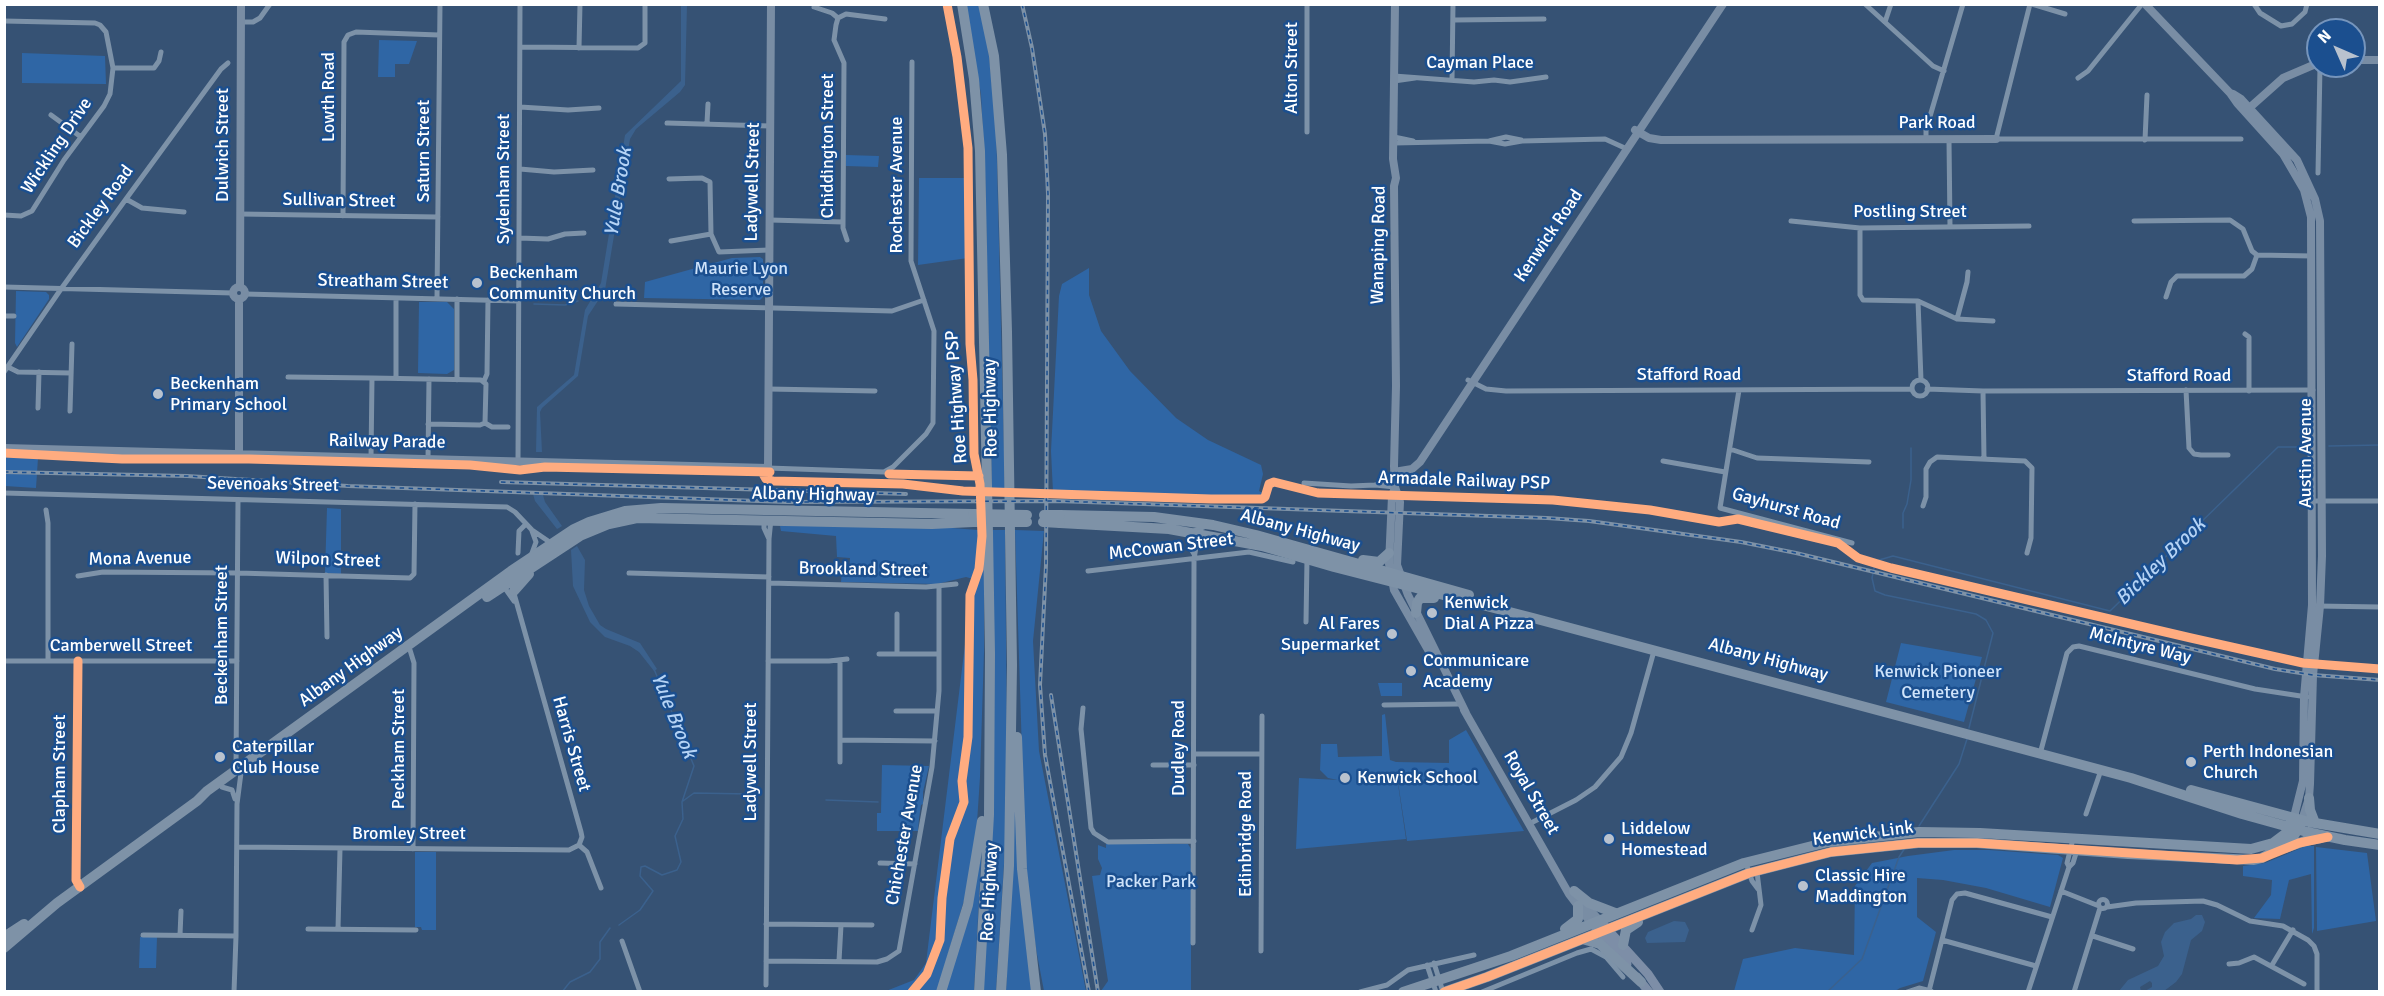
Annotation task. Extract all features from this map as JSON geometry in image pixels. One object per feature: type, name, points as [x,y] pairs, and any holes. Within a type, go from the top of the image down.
[{"type":"highway","name":"Roe Highway","points":[[962,4],[974,79],[980,151],[990,643],[988,827],[980,992]]},
{"type":"highway","name":"Roe Highway","points":[[983,4],[994,56],[1002,155],[1007,332],[1011,665],[1009,866],[1001,992]]},
{"type":"highway","name":"Albany Highway","points":[[197,801],[207,791],[238,772],[508,584],[554,547],[609,524],[637,518],[768,516],[1174,520],[1210,525],[1340,559],[1476,604],[1655,649]]},
{"type":"highway","name":"Albany Highway","points":[[1060,519],[1195,531],[1396,579],[2101,768],[2296,823],[2328,837],[2379,845]]},
{"type":"highway","points":[[508,584],[554,547]]},
{"type":"highway","points":[[1340,559],[1348,556],[1376,562],[1385,559],[1389,553]]},
{"type":"highway","name":"Albany Highway","points":[[4,938],[80,887],[197,801],[222,787],[238,772],[410,650],[508,584]]},
{"type":"highway","points":[[1416,613],[1418,602],[1425,597],[1476,604]]},
{"type":"highway","points":[[1011,665],[1016,710],[1022,868],[1036,992]]},
{"type":"highway","name":"Albany Highway","points":[[2101,768],[2272,822],[2315,823],[2379,834]]},
{"type":"highway","points":[[941,992],[968,905],[989,773]]},
{"type":"highway","points":[[2309,798],[2310,810],[2315,823]]},
{"type":"highway","points":[[2261,853],[2274,837],[2276,829],[2272,822]]},
{"type":"highway","points":[[2261,853],[2282,847],[2296,823]]},
{"type":"highway","name":"Kenwick Link","points":[[1403,992],[1439,988],[1487,977],[1581,939],[1616,913],[1751,867],[1886,840],[1952,837],[2075,845],[2222,860],[2261,853]]},
{"type":"highway","points":[[2261,853],[2328,837]]},
{"type":"highway","name":"Kenwick Link","points":[[1439,988],[1529,949],[1681,899],[1751,867]]},
{"type":"highway","points":[[1570,889],[1590,903],[1616,913]]},
{"type":"highway","points":[[1623,945],[1623,935],[1630,926],[1681,899]]},
{"type":"highway","name":"Albany Highway","points":[[4,948],[57,903]]},
{"type":"highway","points":[[1529,949],[1545,936],[1578,919],[1578,906]]},
{"type":"highway","points":[[1581,939],[1600,944],[1641,982]]},
{"type":"highway","points":[[1032,946],[1042,992]]},
{"type":"main road","name":"Dulwich Street","points":[[239,455],[241,4]]},
{"type":"main road","name":"Ladywell Street","points":[[768,468],[771,4]]},
{"type":"main road","name":"Wanaping Road","points":[[1395,4],[1396,386],[1389,553],[1396,579]]},
{"type":"main road","name":"Kenwick Road","points":[[1637,131],[1718,4]]},
{"type":"main road","name":"Kenwick Road","points":[[1394,476],[1415,461],[1723,4]]},
{"type":"main road","name":"Austin Avenue","points":[[2143,4],[2230,93],[2241,99],[2283,154],[2300,182],[2312,217],[2317,256],[2316,606],[2303,781],[2296,823]]},
{"type":"main road","points":[[2249,112],[2294,74],[2306,70]]},
{"type":"main road","name":"Park Road","points":[[1637,131],[1649,138],[1661,141],[1996,139]]},
{"type":"main road","name":"Railway Parade","points":[[4,448],[768,468]]},
{"type":"main road","name":"Wanaping Road","points":[[1394,476],[1399,495],[1400,529],[1396,579]]},
{"type":"main road","points":[[1390,537],[1400,529],[1391,522]]},
{"type":"main road","name":"Royal Street","points":[[1396,579],[1529,824],[1570,889],[1648,992]]},
{"type":"main road","name":"Royal Street","points":[[1396,579],[1398,599],[1459,704],[1467,713]]},
{"type":"main road","name":"Austin Avenue","points":[[2296,823],[2309,798],[2308,697]]},
{"type":"main road","name":"Royal Street","points":[[1570,889],[1578,906],[1623,945],[1648,974],[1659,992]]},
{"type":"street","points":[[241,22],[253,22],[260,18],[270,4]]},
{"type":"street","name":"Saturn Street","points":[[437,298],[440,4]]},
{"type":"street","name":"Sydenham Street","points":[[518,462],[520,4]]},
{"type":"street","points":[[579,48],[580,4]]},
{"type":"street","points":[[520,47],[638,48],[645,43],[645,4]]},
{"type":"street","name":"Alton Street","points":[[1307,4],[1307,132]]},
{"type":"street","points":[[1452,80],[1453,4]]},
{"type":"street","points":[[1865,4],[1933,66],[1944,71]]},
{"type":"street","points":[[1885,22],[1891,4]]},
{"type":"street","points":[[1926,140],[1926,130],[1963,4]]},
{"type":"street","points":[[1996,139],[2031,4],[2065,14]]},
{"type":"street","points":[[2078,78],[2088,71],[2143,4]]},
{"type":"street","points":[[2254,4],[2260,13],[2281,26],[2292,24],[2306,12],[2307,4]]},
{"type":"street","points":[[814,7],[832,13],[838,18],[846,14],[885,19]]},
{"type":"street","name":"Chiddington Street","points":[[838,18],[834,40],[844,63],[843,232],[847,240]]},
{"type":"street","points":[[1454,20],[1544,19]]},
{"type":"street","name":"Wickling Drive","points":[[4,21],[100,25],[106,32],[113,68],[110,94],[104,106],[32,211],[21,216],[4,215]]},
{"type":"street","name":"Lowth Road","points":[[343,216],[344,42],[348,35],[356,32],[439,34]]},
{"type":"street","points":[[113,68],[154,68],[161,52]]},
{"type":"street","name":"Rochester Avenue","points":[[893,467],[928,432],[934,420],[934,336],[911,256],[912,62]]},
{"type":"street","name":"Bickley Road","points":[[6,370],[60,288],[221,69],[228,63]]},
{"type":"street","name":"Cayman Place","points":[[1394,79],[1510,82],[1546,77]]},
{"type":"street","points":[[2318,173],[2319,78]]},
{"type":"street","points":[[2145,140],[2147,95]]},
{"type":"street","points":[[707,123],[708,104]]},
{"type":"street","points":[[520,107],[568,110],[599,108]]},
{"type":"street","points":[[51,115],[81,137]]},
{"type":"street","points":[[667,123],[770,126]]},
{"type":"street","name":"Park Road","points":[[1996,139],[2241,139]]},
{"type":"street","points":[[1394,140],[1489,141],[1504,144],[1522,141],[1604,141],[1624,150]]},
{"type":"street","points":[[1949,140],[1950,227]]},
{"type":"street","points":[[520,169],[554,172],[593,170]]},
{"type":"street","points":[[669,179],[702,178],[710,182],[711,234],[717,249],[722,253],[769,250]]},
{"type":"street","points":[[126,198],[147,210],[184,212]]},
{"type":"street","name":"Sullivan Street","points":[[240,214],[438,217]]},
{"type":"street","points":[[770,220],[843,222]]},
{"type":"street","points":[[2134,221],[2230,220],[2243,229],[2252,251],[2257,255],[2317,256]]},
{"type":"street","name":"Postling Street","points":[[1791,221],[1860,228],[2029,226]]},
{"type":"street","points":[[1860,228],[1860,295],[1863,300],[1918,302],[1957,319],[1993,321]]},
{"type":"street","points":[[519,238],[548,239],[565,234],[584,233]]},
{"type":"street","points":[[671,241],[711,234]]},
{"type":"street","points":[[2166,297],[2171,282],[2177,276],[2244,276],[2252,269],[2257,255]]},
{"type":"street","points":[[1957,319],[1968,272]]},
{"type":"street","name":"Streatham Street","points":[[4,287],[519,301]]},
{"type":"street","points":[[396,297],[396,378]]},
{"type":"street","points":[[457,299],[457,380]]},
{"type":"street","points":[[485,423],[487,388],[484,381],[487,375],[488,300]]},
{"type":"street","points":[[616,304],[892,311],[924,300]]},
{"type":"street","points":[[1918,302],[1921,380]]},
{"type":"street","points":[[4,316],[14,316]]},
{"type":"street","points":[[2245,334],[2249,337],[2249,392]]},
{"type":"street","points":[[70,411],[72,344]]},
{"type":"street","points":[[4,356],[12,360]]},
{"type":"street","points":[[6,370],[71,373]]},
{"type":"street","points":[[38,408],[39,372]]},
{"type":"street","points":[[288,377],[484,381]]},
{"type":"street","points":[[372,378],[372,458]]},
{"type":"street","points":[[428,460],[429,379]]},
{"type":"street","points":[[1912,389],[1914,382],[1921,380],[1926,383],[1928,389]]},
{"type":"street","name":"Stafford Road","points":[[1470,381],[1492,390],[1912,389],[1915,394],[1921,396],[1928,389],[2249,392],[2318,390]]},
{"type":"street","points":[[768,389],[875,391]]},
{"type":"street","name":"Gayhurst Road","points":[[1739,390],[1720,508],[1852,543]]},
{"type":"street","points":[[2186,390],[2189,448],[2193,454],[2228,455]]},
{"type":"street","points":[[1983,391],[1984,459]]},
{"type":"street","points":[[429,424],[480,425],[485,423],[492,427],[508,427]]},
{"type":"street","points":[[1730,449],[1757,458],[1869,462]]},
{"type":"street","points":[[1923,506],[1926,497],[1926,469],[1937,457],[2025,461],[2032,468],[2031,538],[2027,553]]},
{"type":"street","points":[[1663,461],[1725,472]]},
{"type":"street","name":"Railway Parade","points":[[768,468],[880,472],[893,467]]},
{"type":"street","points":[[1304,483],[1375,485],[1394,476]]},
{"type":"street","name":"Sevenoaks Street","points":[[4,493],[507,507],[511,508],[531,530],[554,547]]},
{"type":"street","name":"Beckenham Street","points":[[236,992],[238,500]]},
{"type":"street","points":[[2318,501],[2379,501]]},
{"type":"street","name":"Wilpon Street","points":[[238,573],[411,578],[414,574],[415,504]]},
{"type":"street","points":[[46,510],[48,523],[48,661]]},
{"type":"street","name":"Ladywell Street","points":[[766,985],[768,516]]},
{"type":"street","points":[[1174,520],[1195,531],[1210,525]]},
{"type":"street","points":[[518,553],[519,531],[526,524]]},
{"type":"street","points":[[508,584],[534,550],[536,542],[531,530]]},
{"type":"street","name":"Dudley Road","points":[[1193,943],[1194,556],[1197,549],[1195,531]]},
{"type":"street","name":"McCowan Street","points":[[1088,571],[1194,556],[1249,552],[1293,561]]},
{"type":"street","points":[[1306,622],[1307,559]]},
{"type":"street","name":"Mona Avenue","points":[[78,576],[103,572],[238,573]]},
{"type":"street","name":"Brookland Street","points":[[629,573],[939,587],[956,584]]},
{"type":"street","points":[[327,575],[327,637]]},
{"type":"street","name":"Harris Street","points":[[508,584],[582,835],[579,845],[587,852],[601,888]]},
{"type":"street","name":"Chichester Avenue","points":[[766,961],[877,962],[899,951],[935,741],[938,711],[939,587]]},
{"type":"street","points":[[2316,606],[2379,607]]},
{"type":"street","points":[[897,614],[897,654]]},
{"type":"street","name":"McIntyre Way","points":[[2040,752],[2067,653],[2073,647],[2079,646],[2254,689],[2308,697]]},
{"type":"street","points":[[1529,824],[1576,800],[1595,787],[1621,757],[1631,733],[1655,649]]},
{"type":"street","name":"Peckham Street","points":[[410,650],[414,663],[413,849]]},
{"type":"street","points":[[879,654],[939,654]]},
{"type":"street","points":[[768,661],[843,660],[840,762]]},
{"type":"street","name":"Camberwell Street","points":[[4,661],[237,661]]},
{"type":"street","name":"Clapham Street","points":[[78,661],[76,880],[80,887]]},
{"type":"street","points":[[1384,705],[1459,704]]},
{"type":"street","points":[[1083,708],[1081,729],[1091,828],[1094,833],[1108,842],[1194,841]]},
{"type":"street","points":[[896,711],[938,711]]},
{"type":"street","name":"Edinbridge Road","points":[[1261,951],[1262,716]]},
{"type":"street","points":[[840,740],[935,741]]},
{"type":"street","points":[[1194,754],[1261,754]]},
{"type":"street","points":[[1153,765],[1194,765]]},
{"type":"street","points":[[2086,814],[2101,768]]},
{"type":"street","points":[[222,787],[233,791],[237,804]]},
{"type":"street","name":"Bromley Street","points":[[237,847],[569,850],[579,845]]},
{"type":"street","points":[[2028,992],[2069,867],[2073,863],[2075,845]]},
{"type":"street","points":[[338,929],[340,849]]},
{"type":"street","points":[[880,863],[915,864]]},
{"type":"street","points":[[1751,867],[1759,877],[1758,889],[1761,905],[1752,930]]},
{"type":"street","points":[[2061,891],[2103,905],[2115,906],[2203,902],[2217,905],[2247,921],[2283,926],[2308,940],[2316,950],[2317,992]]},
{"type":"street","points":[[1907,992],[1919,988],[1931,991],[1952,900],[1957,894],[2052,917]]},
{"type":"street","points":[[2074,992],[2103,905]]},
{"type":"street","points":[[180,935],[181,911]]},
{"type":"street","points":[[766,924],[872,925]]},
{"type":"street","points":[[839,961],[841,925]]},
{"type":"street","points":[[308,929],[416,930]]},
{"type":"street","points":[[2272,965],[2293,930]]},
{"type":"street","points":[[143,935],[236,936]]},
{"type":"street","points":[[2093,936],[2130,948],[2125,955]]},
{"type":"street","points":[[1942,940],[2036,966]]},
{"type":"street","points":[[622,941],[640,992]]},
{"type":"street","points":[[1482,992],[1591,949],[1606,957],[1623,977]]},
{"type":"street","points":[[1360,992],[1387,985],[1408,970],[1474,955]]},
{"type":"street","points":[[2229,964],[2254,957],[2304,984]]},
{"type":"street","points":[[1434,963],[1439,988]]},
{"type":"street","points":[[1427,965],[1439,988]]},
{"type":"green space","points":[[965,5],[980,5],[988,47],[996,123],[1005,490],[992,491],[981,94]]},
{"type":"green space","points":[[379,40],[417,41],[409,64],[395,64],[395,77],[378,77]]},
{"type":"green space","points":[[22,53],[105,56],[106,84],[22,83]]},
{"type":"green space","points":[[846,155],[879,156],[878,167],[846,166]]},
{"type":"green space","points":[[919,178],[966,178],[968,258],[918,265]]},
{"type":"green space","name":"Maurie Lyon Reserve","points":[[760,257],[763,259],[763,297],[760,300],[644,298],[645,282],[732,258]]},
{"type":"green space","points":[[1089,268],[1089,295],[1101,331],[1130,371],[1176,418],[1208,440],[1261,465],[1263,474],[1259,491],[1268,496],[1264,502],[1053,492],[1051,451],[1059,296],[1062,284]]},
{"type":"green space","points":[[16,291],[46,292],[49,295],[49,299],[17,347],[15,343]]},
{"type":"green space","points":[[419,302],[447,302],[454,309],[454,370],[447,374],[418,373]]},
{"type":"green space","points":[[5,456],[38,458],[36,488],[5,486]]},
{"type":"green space","points":[[327,508],[341,509],[341,574],[325,573]]},
{"type":"green space","points":[[780,526],[926,526],[978,530],[984,534],[984,652],[976,838],[968,887],[937,991],[886,991],[914,980],[926,963],[973,579],[966,577],[937,584],[841,582],[842,571],[849,572],[850,558],[837,557],[836,536],[781,531]]},
{"type":"green space","points":[[992,530],[1005,530],[1007,748],[1005,848],[996,991],[982,992]]},
{"type":"green space","points":[[1015,530],[1044,531],[1033,641],[1039,751],[1086,991],[1044,991],[1036,949],[1026,880]]},
{"type":"green space","name":"Kenwick Pioneer Cemetery","points":[[1901,643],[1982,657],[1964,722],[1886,702]]},
{"type":"green space","points":[[1378,683],[1402,683],[1402,696],[1381,696]]},
{"type":"green space","points":[[1385,714],[1390,760],[1396,762],[1449,763],[1449,740],[1466,730],[1524,831],[1407,841],[1398,782],[1393,783],[1398,784],[1406,839],[1296,849],[1299,778],[1338,780],[1328,778],[1320,770],[1321,744],[1337,744],[1338,757],[1382,756],[1382,715]]},
{"type":"green space","points":[[882,765],[929,766],[918,831],[877,831],[877,813],[881,813]]},
{"type":"green space","points":[[1015,792],[1035,991],[1006,992]]},
{"type":"green space","points":[[982,844],[974,991],[943,992]]},
{"type":"green space","name":"Packer Park","points":[[1106,844],[1188,844],[1191,849],[1191,991],[1101,991],[1108,981],[1092,876],[1100,875],[1102,868],[1098,859],[1098,845],[1106,848]]},
{"type":"green space","points":[[2306,846],[2314,846],[2314,928],[2312,934],[2311,874],[2289,880],[2280,919],[2254,918],[2271,895],[2272,880],[2243,876],[2243,866],[2265,863]]},
{"type":"green space","points":[[2316,847],[2367,853],[2376,921],[2317,931]]},
{"type":"green space","points":[[1954,850],[2058,855],[2063,858],[2050,907],[1986,888],[1917,878],[1917,917],[1936,932],[1923,981],[1895,991],[1734,991],[1743,959],[1795,948],[1854,955],[1855,886],[1872,863]]},
{"type":"green space","points":[[415,852],[436,852],[436,930],[422,930],[421,927],[415,927]]},
{"type":"green space","points":[[140,937],[157,937],[156,968],[139,968]]},
{"type":"water","points":[[681,5],[687,5],[685,85],[680,92],[636,129],[630,139],[605,290],[588,316],[578,376],[540,412],[542,452],[536,452],[537,407],[574,375],[585,310],[601,283],[625,135],[681,81]]},
{"type":"water","points":[[533,494],[543,495],[545,502],[562,526],[557,529],[535,501]]},
{"type":"water","name":"Yule Brook","points":[[577,546],[585,560],[584,590],[589,606],[600,625],[640,643],[657,669],[654,671],[639,652],[630,646],[605,637],[590,622],[573,586],[571,550]]},
{"type":"water","points":[[2196,915],[2202,915],[2205,922],[2202,931],[2191,940],[2182,974],[2176,982],[2164,991],[2145,991],[2152,987],[2150,981],[2140,987],[2141,991],[2119,991],[2128,980],[2158,966],[2164,956],[2161,942],[2165,932],[2174,923],[2191,919]]},
{"type":"water","points":[[1674,921],[1685,922],[1689,930],[1685,942],[1647,943],[1645,938],[1648,932]]},
{"type":"waterway","points":[[534,304],[565,305],[578,301]]},
{"type":"waterway","name":"Bickley Brook","points":[[2329,446],[2380,445]]},
{"type":"waterway","name":"Bickley Brook","points":[[1969,728],[1993,633],[1986,620],[1976,614],[1875,591],[1872,578],[1875,564],[1879,560],[1893,556],[2110,611],[2278,447],[2304,447]]},
{"type":"waterway","points":[[1903,528],[1903,513],[1911,480],[1911,448]]},
{"type":"waterway","name":"Yule Brook","points":[[619,925],[640,910],[653,891],[640,876],[641,867],[645,866],[662,875],[677,870],[681,862],[675,836],[683,819],[682,802],[694,766],[654,669]]},
{"type":"waterway","name":"Bickley Brook","points":[[1919,826],[1959,764],[1967,739]]},
{"type":"waterway","points":[[683,801],[694,793],[749,794]]},
{"type":"waterway","points":[[826,800],[878,802]]},
{"type":"waterway","name":"Bickley Brook","points":[[1827,992],[1862,959],[1899,857],[1905,848]]},
{"type":"waterway","name":"Yule Brook","points":[[562,992],[570,982],[590,972],[600,959],[600,942],[610,928]]},
{"type":"railway","points":[[1022,4],[1032,48],[1045,134],[1048,194],[1046,565],[1040,685],[1045,755],[1089,992]]},
{"type":"railway","points":[[4,472],[187,476],[348,486],[786,502],[1057,501],[1589,521],[1741,542],[1796,553],[2275,669],[2313,675],[2380,680]]},
{"type":"railway","points":[[501,482],[906,494]]},
{"type":"railway","points":[[1051,695],[1098,992]]},
{"type":"cycle path","name":"Roe Highway PSP","points":[[912,992],[927,974],[940,940],[942,898],[950,839],[964,802],[962,781],[968,737],[970,595],[979,569],[982,536],[980,484],[974,454],[970,344],[968,148],[957,57],[947,4]]},
{"type":"cycle path","points":[[4,453],[122,459],[249,459],[470,465],[520,470],[545,467],[770,472]]},
{"type":"cycle path","name":"Armadale Railway PSP","points":[[762,472],[766,479],[773,481],[903,484],[963,491],[1211,499],[1262,499],[1265,497],[1269,484],[1274,482],[1318,493],[1553,500],[1650,510],[1719,522],[1738,519],[1838,543],[1858,558],[1891,568],[2303,663],[2380,669]]},
{"type":"cycle path","name":"Roe Highway PSP","points":[[889,474],[979,476]]},
{"type":"cycle path","points":[[78,661],[76,880],[80,887]]},
{"type":"cycle path","points":[[1444,992],[1749,873],[1831,852],[1918,843],[1977,843],[2237,860],[2262,858],[2299,843],[2328,837]]},
{"type":"place","name":"Beckenham Community Church","points":[[477,283]]},
{"type":"place","name":"Beckenham Primary School","points":[[158,394]]},
{"type":"place","name":"Kenwick Dial A Pizza","points":[[1432,613]]},
{"type":"place","name":"Al Fares Supermarket","points":[[1392,634]]},
{"type":"place","name":"Communicare Academy","points":[[1411,671]]},
{"type":"place","name":"Caterpillar Club House","points":[[220,757]]},
{"type":"place","name":"Perth Indonesian Church","points":[[2191,762]]},
{"type":"place","name":"Kenwick School","points":[[1345,778]]},
{"type":"place","name":"Liddelow Homestead","points":[[1609,839]]},
{"type":"place","name":"Classic Hire Maddington","points":[[1803,886]]}]
